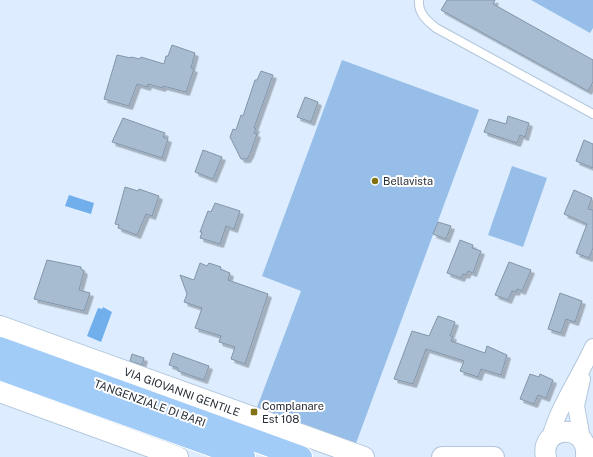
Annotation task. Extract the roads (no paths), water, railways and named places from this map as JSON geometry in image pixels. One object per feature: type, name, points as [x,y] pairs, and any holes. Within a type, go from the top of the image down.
[{"type":"highway","name":"TANGENZIALE DI BARI","points":[[0,348],[300,457]]},
{"type":"highway","name":"TANGENZIALE DI BARI","points":[[0,369],[244,457]]},
{"type":"street","name":"VIA GIOVANNI GENTILE","points":[[0,326],[364,457]]},
{"type":"street","points":[[548,448],[554,424],[593,347]]},
{"type":"street","points":[[584,367],[576,406],[587,450]]},
{"type":"street","points":[[0,392],[178,457]]},
{"type":"street","points":[[548,448],[562,432],[576,434],[587,450]]},
{"type":"street","points":[[442,457],[494,457]]},
{"type":"lane","points":[[419,0],[420,11],[426,20],[436,28],[593,114]]},
{"type":"place","name":"Bellavista","points":[[375,181]]},
{"type":"place","name":"Complanare Est 108","points":[[254,412]]}]
